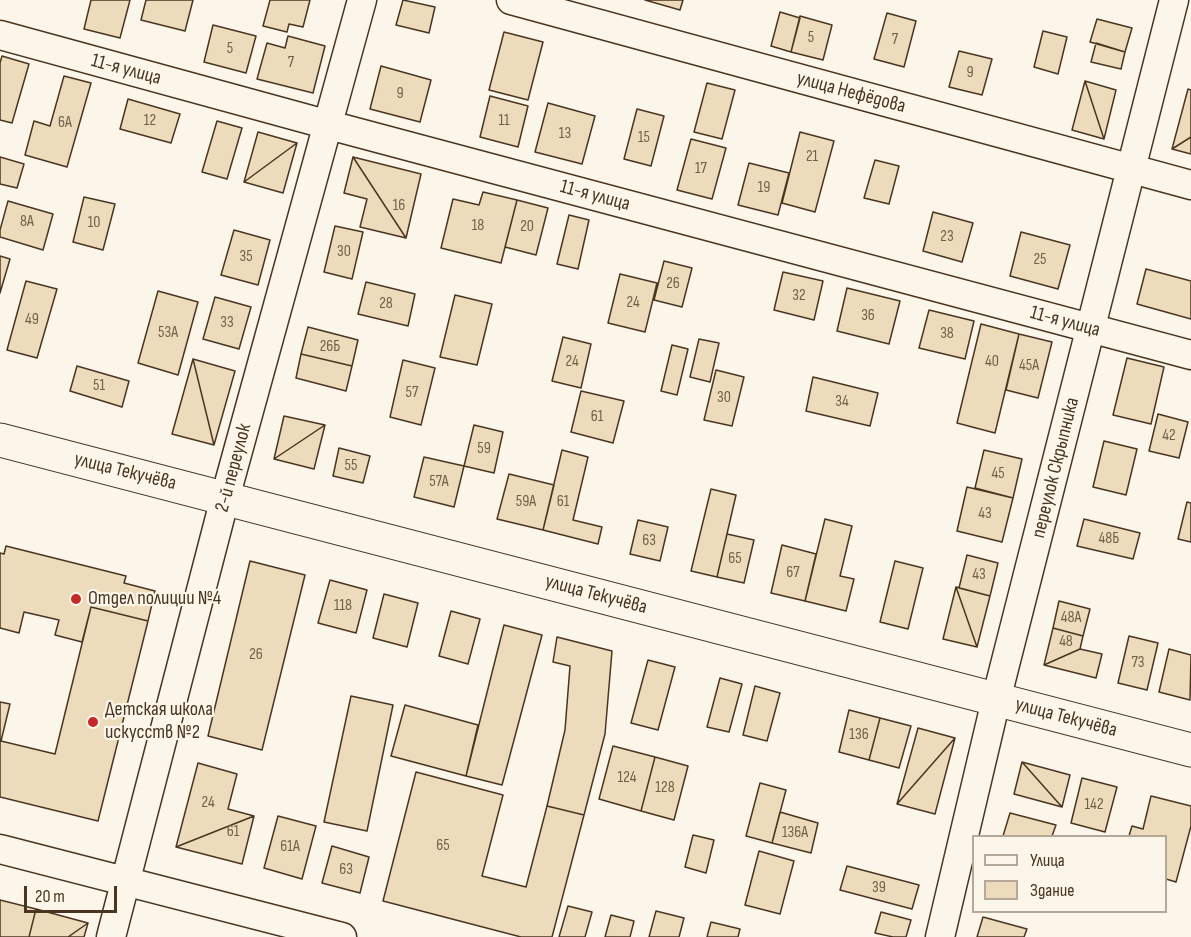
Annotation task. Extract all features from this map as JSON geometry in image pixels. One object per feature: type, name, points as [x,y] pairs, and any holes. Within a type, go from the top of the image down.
[{"type":"main road","name":"улица Текучёва","points":[[0,440],[1191,750]]},
{"type":"street","name":"2-й переулок","points":[[111,937],[225,498],[362,0]]},
{"type":"street","name":"улица Нефёдова","points":[[514,0],[1191,185]]},
{"type":"street","name":"переулок Скрыпника","points":[[940,937],[996,700],[1174,0]]},
{"type":"street","name":"11-я улица","points":[[0,35],[1191,355]]},
{"type":"street","points":[[0,849],[342,937]]},
{"type":"building","points":[[91,0],[130,0],[120,38],[84,29]]},
{"type":"building","points":[[146,0],[193,0],[185,31],[141,20]]},
{"type":"building","points":[[270,0],[310,0],[303,27],[289,24],[287,32],[263,26]]},
{"type":"building","points":[[403,0],[435,7],[429,33],[396,25]]},
{"type":"building","points":[[645,0],[683,0],[680,10]]},
{"type":"building","points":[[780,12],[800,18],[791,52],[771,46]]},
{"type":"building","points":[[887,13],[916,21],[904,67],[874,59]]},
{"type":"building","points":[[800,16],[832,25],[823,60],[791,52]]},
{"type":"building","points":[[1097,19],[1132,28],[1125,52],[1090,42]]},
{"type":"building","points":[[213,25],[256,36],[246,73],[204,62]]},
{"type":"building","points":[[1043,31],[1067,37],[1058,74],[1034,67]]},
{"type":"building","points":[[504,32],[543,42],[528,100],[489,90]]},
{"type":"building","points":[[288,36],[325,46],[313,93],[257,79],[267,43],[285,48]]},
{"type":"building","points":[[1096,43],[1125,52],[1121,69],[1091,62]]},
{"type":"building","points":[[959,51],[992,59],[982,95],[949,87]]},
{"type":"building","points":[[2,56],[29,64],[12,123],[0,120]]},
{"type":"building","points":[[381,66],[431,80],[420,122],[370,109]]},
{"type":"building","points":[[64,76],[91,83],[67,167],[25,155],[34,121],[50,126]]},
{"type":"building","points":[[1085,81],[1104,139],[1072,130]]},
{"type":"building","points":[[1085,81],[1116,90],[1104,139]]},
{"type":"building","points":[[707,83],[735,90],[722,139],[694,132]]},
{"type":"building","points":[[1188,89],[1191,90],[1191,137],[1172,149]]},
{"type":"building","points":[[490,96],[528,106],[518,147],[480,137]]},
{"type":"building","points":[[128,99],[180,114],[171,143],[120,129]]},
{"type":"building","points":[[548,103],[595,116],[582,164],[535,152]]},
{"type":"building","points":[[637,109],[664,116],[651,166],[624,159]]},
{"type":"building","points":[[217,121],[242,128],[227,179],[202,172]]},
{"type":"building","points":[[258,132],[297,143],[244,182]]},
{"type":"building","points":[[800,132],[834,141],[815,212],[782,203]]},
{"type":"building","points":[[1191,137],[1191,154],[1172,149]]},
{"type":"building","points":[[691,139],[726,148],[712,199],[677,190]]},
{"type":"building","points":[[297,143],[283,193],[244,182]]},
{"type":"building","points":[[0,157],[24,164],[17,188],[0,184]]},
{"type":"building","points":[[353,157],[421,174],[406,238]]},
{"type":"building","points":[[353,157],[406,238],[360,227],[367,199],[344,193]]},
{"type":"building","points":[[875,160],[899,166],[889,204],[864,198]]},
{"type":"building","points":[[749,163],[789,173],[778,215],[738,205]]},
{"type":"building","points":[[483,192],[517,200],[501,263],[441,248],[453,199],[479,205]]},
{"type":"building","points":[[84,197],[115,204],[103,250],[73,242]]},
{"type":"building","points":[[517,200],[548,208],[536,255],[505,247]]},
{"type":"building","points":[[8,201],[53,214],[43,250],[0,237]]},
{"type":"building","points":[[933,212],[973,223],[962,262],[923,251]]},
{"type":"building","points":[[569,215],[589,220],[578,269],[557,264]]},
{"type":"building","points":[[335,226],[363,232],[352,279],[324,272]]},
{"type":"building","points":[[234,230],[270,240],[258,285],[221,275]]},
{"type":"building","points":[[1021,232],[1070,245],[1058,289],[1010,276]]},
{"type":"building","points":[[0,256],[10,259],[0,293]]},
{"type":"building","points":[[664,261],[692,268],[682,307],[654,300]]},
{"type":"building","points":[[1146,269],[1191,281],[1191,319],[1137,304]]},
{"type":"building","points":[[783,272],[823,281],[814,320],[774,310]]},
{"type":"building","points":[[620,274],[657,283],[645,332],[608,323]]},
{"type":"building","points":[[26,281],[57,289],[37,358],[7,350]]},
{"type":"building","points":[[366,282],[415,294],[408,326],[358,314]]},
{"type":"building","points":[[847,288],[900,301],[889,344],[837,331]]},
{"type":"building","points":[[158,291],[198,302],[178,375],[138,363]]},
{"type":"building","points":[[455,295],[492,304],[477,365],[440,357]]},
{"type":"building","points":[[215,297],[251,307],[239,349],[203,339]]},
{"type":"building","points":[[929,310],[974,321],[965,359],[919,348]]},
{"type":"building","points":[[981,324],[1019,334],[995,433],[957,423]]},
{"type":"building","points":[[308,327],[358,340],[352,366],[301,354]]},
{"type":"building","points":[[1019,334],[1052,342],[1038,398],[1006,390]]},
{"type":"building","points":[[563,337],[591,344],[581,388],[552,381]]},
{"type":"building","points":[[699,339],[719,343],[710,382],[690,377]]},
{"type":"building","points":[[672,345],[688,349],[677,395],[661,391]]},
{"type":"building","points":[[301,354],[352,366],[346,391],[296,378]]},
{"type":"building","points":[[1127,358],[1164,367],[1151,424],[1113,415]]},
{"type":"building","points":[[193,359],[235,371],[214,445]]},
{"type":"building","points":[[193,359],[214,445],[172,434]]},
{"type":"building","points":[[403,360],[435,368],[421,425],[390,417]]},
{"type":"building","points":[[77,366],[129,381],[122,407],[70,391]]},
{"type":"building","points":[[716,370],[744,377],[732,426],[704,420]]},
{"type":"building","points":[[813,377],[878,393],[870,426],[806,411]]},
{"type":"building","points":[[581,391],[624,401],[613,443],[571,432]]},
{"type":"building","points":[[1158,414],[1188,422],[1179,458],[1149,451]]},
{"type":"building","points":[[284,416],[325,425],[274,459]]},
{"type":"building","points":[[325,425],[314,469],[274,459]]},
{"type":"building","points":[[474,425],[503,432],[494,473],[464,466]]},
{"type":"building","points":[[1104,441],[1137,449],[1126,495],[1093,487]]},
{"type":"building","points":[[339,448],[370,456],[363,483],[333,476]]},
{"type":"building","points":[[562,450],[588,457],[573,520],[602,527],[598,544],[543,530]]},
{"type":"building","points":[[984,450],[1022,459],[1013,498],[975,488]]},
{"type":"building","points":[[424,457],[464,466],[454,507],[414,497]]},
{"type":"building","points":[[509,474],[554,485],[543,530],[497,519]]},
{"type":"building","points":[[967,487],[1013,498],[1002,542],[957,531]]},
{"type":"building","points":[[711,489],[736,495],[717,577],[691,571]]},
{"type":"building","points":[[1187,502],[1191,503],[1191,542],[1178,539]]},
{"type":"building","points":[[825,519],[852,526],[840,576],[854,579],[846,611],[805,601]]},
{"type":"building","points":[[1084,519],[1140,533],[1133,559],[1077,546]]},
{"type":"building","points":[[638,520],[668,527],[660,561],[630,554]]},
{"type":"building","points":[[727,534],[754,540],[744,583],[717,577]]},
{"type":"building","points":[[782,545],[816,554],[805,601],[771,593]]},
{"type":"building","name":"Отдел полиции №4","points":[[6,546],[126,576],[124,583],[155,591],[148,621],[91,607],[82,642],[55,635],[59,620],[24,612],[19,633],[0,628],[0,553],[4,554]]},
{"type":"building","points":[[967,555],[998,563],[990,596],[959,588]]},
{"type":"building","points":[[250,561],[305,575],[262,750],[208,736]]},
{"type":"building","points":[[895,561],[923,568],[908,629],[880,622]]},
{"type":"building","points":[[330,580],[367,590],[356,633],[318,623]]},
{"type":"building","points":[[956,587],[990,596],[977,647]]},
{"type":"building","points":[[956,587],[977,647],[943,639]]},
{"type":"building","points":[[384,594],[418,603],[407,647],[373,638]]},
{"type":"building","points":[[1059,601],[1090,609],[1083,636],[1053,628]]},
{"type":"building","name":"Детская школа искусств №2","points":[[91,607],[148,621],[98,821],[0,797],[0,702],[10,704],[1,741],[55,754]]},
{"type":"building","points":[[451,611],[480,619],[468,664],[439,656]]},
{"type":"building","points":[[504,625],[542,635],[502,785],[466,776]]},
{"type":"building","points":[[1053,628],[1083,636],[1080,649],[1044,665]]},
{"type":"building","points":[[1129,636],[1158,643],[1147,690],[1118,683]]},
{"type":"building","points":[[557,637],[612,651],[605,734],[584,815],[547,806],[565,730],[570,666],[553,662]]},
{"type":"building","points":[[1080,649],[1102,654],[1096,678],[1044,665]]},
{"type":"building","points":[[1169,649],[1191,655],[1190,700],[1159,692]]},
{"type":"building","points":[[648,660],[675,667],[658,730],[631,723]]},
{"type":"building","points":[[720,678],[742,684],[729,732],[707,727]]},
{"type":"building","points":[[755,686],[780,693],[767,741],[743,735]]},
{"type":"building","points":[[351,696],[393,705],[367,831],[324,822]]},
{"type":"building","points":[[405,705],[478,725],[466,776],[391,756]]},
{"type":"building","points":[[849,710],[880,718],[869,760],[839,752]]},
{"type":"building","points":[[880,718],[911,726],[899,768],[869,760]]},
{"type":"building","points":[[918,728],[955,738],[897,804]]},
{"type":"building","points":[[955,738],[935,814],[897,804]]},
{"type":"building","points":[[613,746],[655,757],[641,811],[599,799]]},
{"type":"building","points":[[655,757],[688,766],[674,820],[641,811]]},
{"type":"building","points":[[1022,762],[1070,775],[1062,807]]},
{"type":"building","points":[[1022,762],[1062,807],[1014,794]]},
{"type":"building","points":[[198,763],[237,774],[228,809],[254,816],[176,847]]},
{"type":"building","points":[[416,772],[503,795],[482,876],[526,887],[547,806],[584,815],[552,937],[521,937],[383,901]]},
{"type":"building","points":[[1082,778],[1117,787],[1105,832],[1071,823]]},
{"type":"building","points":[[760,783],[786,790],[772,843],[746,836]]},
{"type":"building","points":[[1151,796],[1191,806],[1191,826],[1176,882],[1167,879],[1167,835],[1129,835],[1132,826],[1143,829]]},
{"type":"building","points":[[780,812],[818,823],[811,853],[772,843]]},
{"type":"building","points":[[1010,813],[1056,825],[1052,835],[1003,835]]},
{"type":"building","points":[[254,816],[242,864],[176,847]]},
{"type":"building","points":[[278,816],[316,826],[302,879],[264,868]]},
{"type":"building","points":[[693,835],[714,840],[706,873],[685,867]]},
{"type":"building","points":[[332,846],[369,857],[360,893],[322,883]]},
{"type":"building","points":[[759,851],[794,861],[780,914],[745,905]]},
{"type":"building","points":[[847,866],[919,885],[912,909],[840,890]]},
{"type":"building","points":[[0,900],[36,909],[29,937],[0,937]]},
{"type":"building","points":[[568,906],[592,912],[585,937],[559,937]]},
{"type":"building","points":[[36,909],[88,923],[68,937],[29,937]]},
{"type":"building","points":[[656,911],[684,918],[679,937],[649,937]]},
{"type":"building","points":[[881,912],[911,920],[906,937],[875,933]]},
{"type":"building","points":[[611,915],[634,921],[630,937],[605,937]]},
{"type":"building","points":[[983,917],[1027,929],[1024,937],[977,937]]},
{"type":"building","points":[[711,922],[740,929],[738,937],[707,937]]},
{"type":"building","points":[[88,923],[84,937],[68,937]]},
{"type":"place","name":"Отдел полиции №4","points":[[76,599]]},
{"type":"place","name":"Детская школа искусств №2","points":[[93,722]]}]
